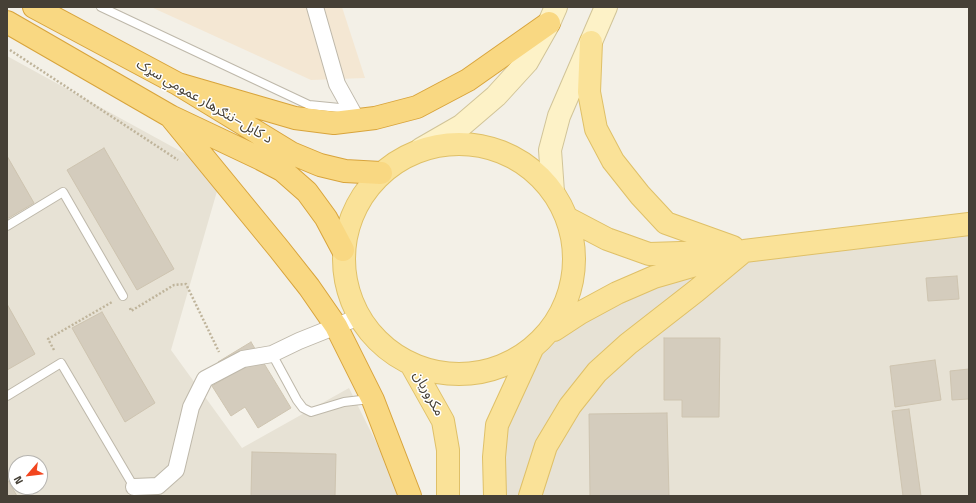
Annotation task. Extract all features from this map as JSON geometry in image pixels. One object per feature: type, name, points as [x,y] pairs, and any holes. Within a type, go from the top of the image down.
[{"type":"highway","name":"د کابل–ننګرهار عمومي سړک","points":[[34,7],[178,84],[291,153],[320,165],[345,171],[381,173]]},
{"type":"highway","points":[[178,84],[295,118],[334,123],[353,115],[375,118],[416,106],[468,80],[553,15]]},
{"type":"highway","name":"د کابل–ننګرهار عمومي سړک","points":[[7,22],[170,116],[282,170],[307,192],[326,218],[343,250]]},
{"type":"highway","points":[[170,116],[279,249],[309,287],[336,326],[374,400],[410,496]]},
{"type":"main road","points":[[553,192],[550,150],[559,116],[606,7]]},
{"type":"main road","points":[[553,15],[527,62],[496,96],[461,126],[421,149],[397,160],[381,173],[362,195],[349,221],[343,250],[346,284],[359,317],[381,344],[411,364],[441,374],[473,374],[504,366],[586,310],[616,294],[654,277],[744,251]]},
{"type":"main road","points":[[591,42],[590,99],[596,129],[613,162],[640,195],[666,223],[744,251]]},
{"type":"main road","points":[[421,149],[458,143],[494,148],[527,165],[553,192],[567,218],[574,248],[573,280],[564,309],[539,342],[497,426],[494,457],[495,496]]},
{"type":"main road","points":[[567,218],[607,239],[649,254],[744,251],[969,224]]},
{"type":"main road","points":[[530,496],[546,446],[570,406],[597,372],[628,344],[744,251]]},
{"type":"main road","name":"مکروریان","points":[[411,364],[443,421],[448,450],[448,496]]},
{"type":"street","points":[[315,7],[337,84],[353,115]]},
{"type":"street","points":[[134,487],[158,486],[176,470],[191,407],[205,379],[243,359],[272,354],[359,317]]},
{"type":"lane","points":[[101,7],[309,105],[353,115]]},
{"type":"lane","points":[[7,226],[63,192],[123,296]]},
{"type":"lane","points":[[272,354],[297,400],[303,408],[311,412],[344,402],[374,400]]},
{"type":"lane","points":[[7,396],[61,363],[134,487]]},
{"type":"path","points":[[8,49],[179,161]]},
{"type":"path","points":[[61,363],[48,339],[123,296],[132,311],[174,285],[186,284],[226,367]]},
{"type":"shaded area","points":[[151,7],[342,7],[365,78],[311,80]]},
{"type":"shaded area","points":[[7,56],[222,174],[171,350],[242,448],[349,388],[399,488],[399,496],[7,496]]},
{"type":"shaded area","points":[[969,224],[969,496],[495,496],[494,457],[532,349],[546,335],[654,277]]},
{"type":"building","points":[[104,148],[174,269],[137,290],[67,170]]},
{"type":"building","points":[[7,156],[34,203],[7,219]]},
{"type":"building","points":[[957,276],[959,299],[928,301],[926,278]]},
{"type":"building","points":[[7,304],[35,354],[7,370]]},
{"type":"building","points":[[102,312],[155,403],[125,422],[72,328]]},
{"type":"building","points":[[664,338],[720,338],[719,417],[682,417],[682,400],[664,400]]},
{"type":"building","points":[[251,342],[291,408],[258,428],[245,407],[231,416],[212,386],[227,377],[218,362]]},
{"type":"building","points":[[935,360],[941,400],[895,407],[890,366]]},
{"type":"building","points":[[969,369],[969,399],[952,400],[950,371]]},
{"type":"building","points":[[909,409],[921,496],[903,496],[892,411]]},
{"type":"building","points":[[667,413],[669,496],[590,496],[589,414]]},
{"type":"building","points":[[252,452],[336,454],[335,496],[251,496]]},
{"type":"building","points":[[7,479],[8,495],[17,496],[7,496]]}]
